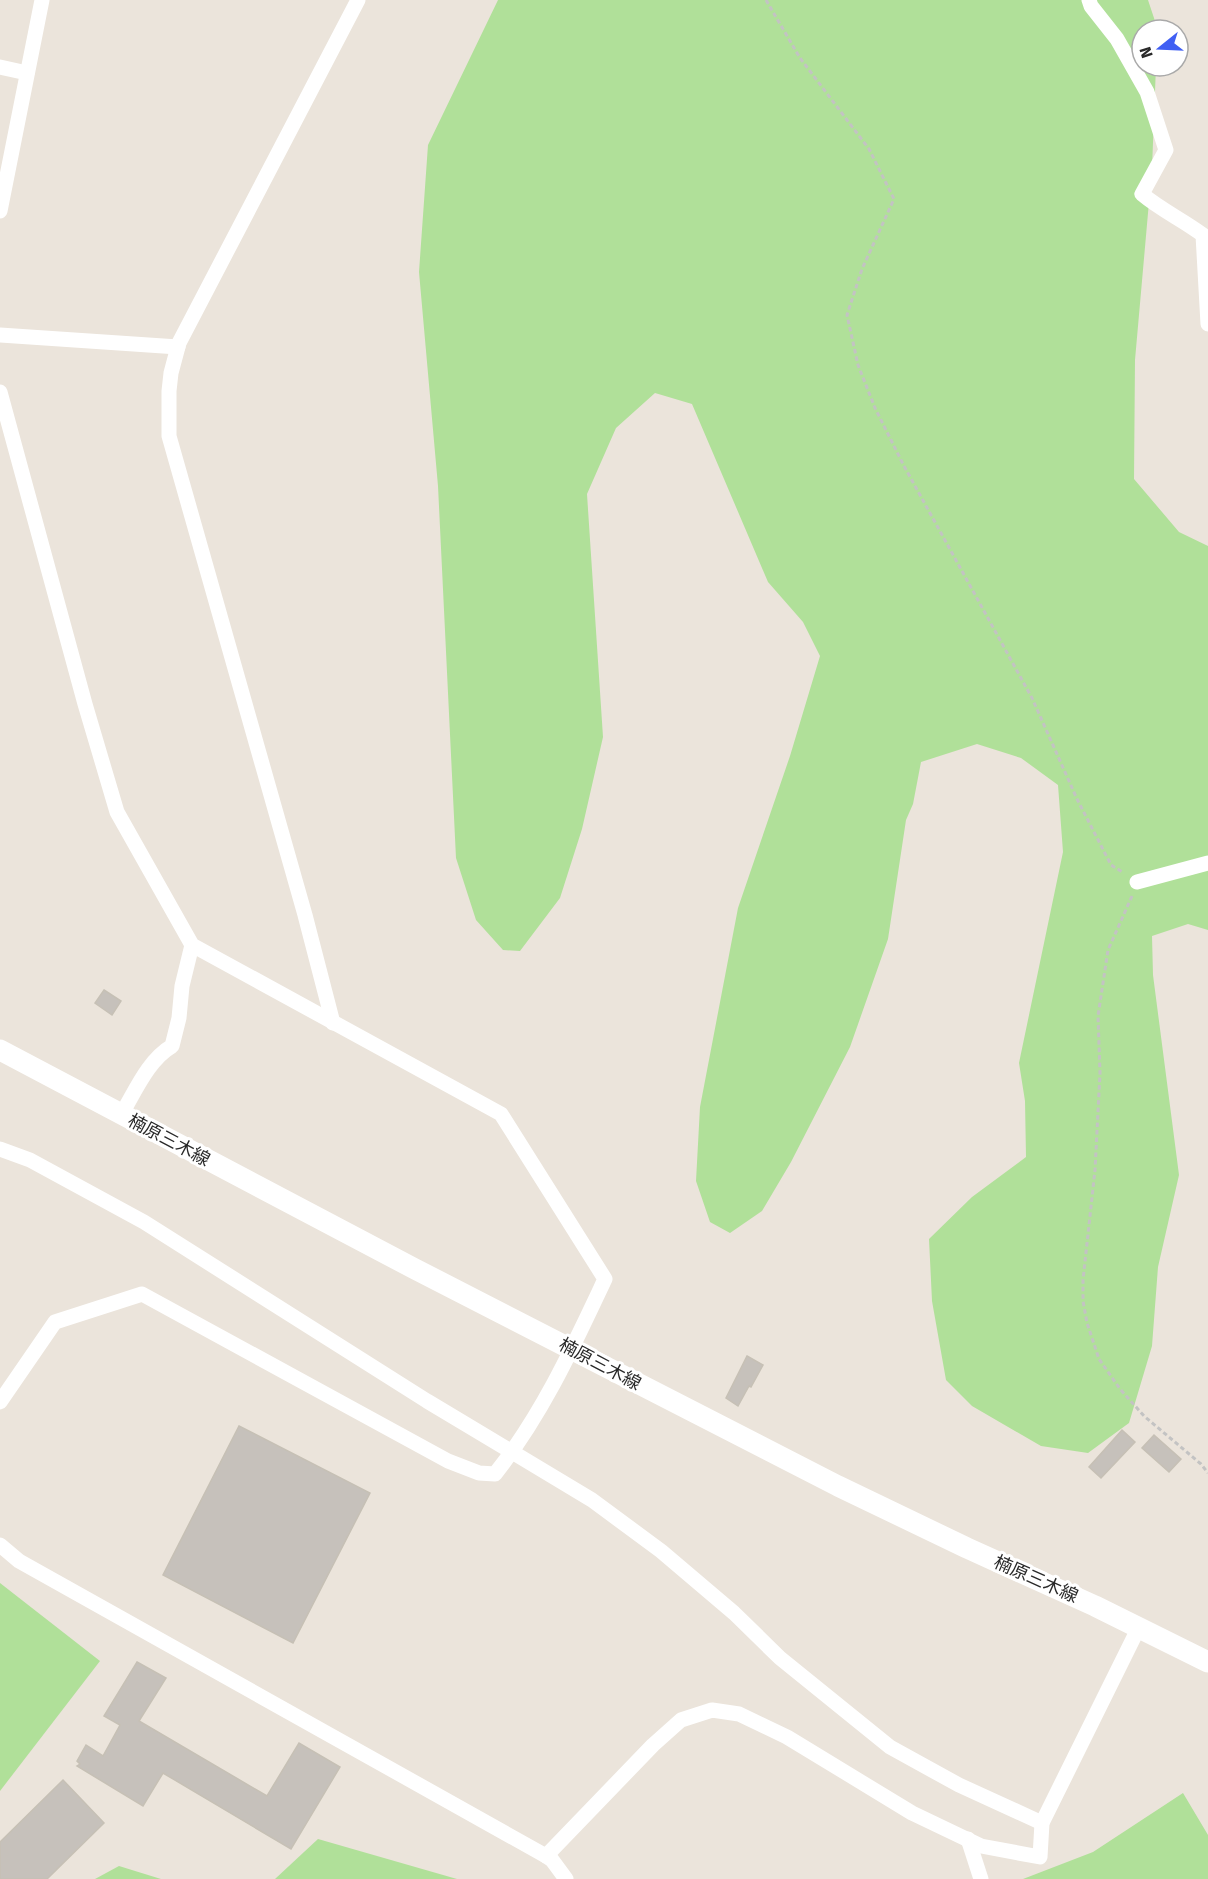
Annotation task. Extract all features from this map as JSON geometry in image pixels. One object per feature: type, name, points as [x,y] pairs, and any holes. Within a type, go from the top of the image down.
[{"type":"main road","name":"楠原三木線","points":[[0,1050],[572,1350],[891,1513],[1208,1662]]},
{"type":"street","points":[[0,211],[42,0]]},
{"type":"street","points":[[333,1023],[302,903],[169,435],[169,391],[178,347],[358,0]]},
{"type":"street","points":[[1089,0],[1091,6],[1117,39],[1147,92],[1166,150],[1142,194],[1155,205],[1180,218],[1203,235],[1208,324]]},
{"type":"street","points":[[0,67],[27,73]]},
{"type":"street","points":[[0,335],[178,347]]},
{"type":"street","points":[[0,392],[85,704],[117,812],[192,945],[501,1114],[605,1279],[560,1376],[512,1453],[495,1474],[479,1473],[448,1461],[142,1294],[55,1323],[0,1402]]},
{"type":"street","points":[[1137,882],[1208,863]]},
{"type":"street","points":[[121,1115],[144,1076],[162,1052],[172,1046],[179,1018],[182,986],[192,945]]},
{"type":"street","points":[[0,1149],[30,1160],[144,1222],[252,1292],[592,1500],[661,1551],[734,1613],[780,1658],[890,1747],[959,1785],[1042,1823]]},
{"type":"street","points":[[0,1545],[19,1561],[546,1856],[552,1860],[566,1879]]},
{"type":"street","points":[[546,1856],[653,1745],[681,1720],[712,1710],[739,1714],[787,1737],[912,1813],[981,1846],[1040,1857],[1042,1823],[1139,1628]]},
{"type":"street","points":[[968,1839],[981,1879]]},
{"type":"path","points":[[766,0],[800,58],[869,149],[894,199],[862,269],[847,315],[858,365],[875,408],[904,466],[1032,698],[1077,799],[1111,865],[1137,882],[1108,950],[1098,1016],[1100,1073],[1083,1301],[1087,1323],[1099,1359],[1120,1389],[1144,1416],[1201,1464],[1208,1473]]},
{"type":"green space","points":[[498,0],[1148,0],[1154,18],[1130,18],[1130,78],[1156,78],[1152,168],[1135,360],[1134,479],[1179,532],[1208,546],[1208,930],[1188,924],[1152,936],[1153,975],[1179,1175],[1158,1267],[1152,1346],[1129,1423],[1088,1453],[1041,1446],[972,1406],[946,1380],[932,1301],[929,1239],[972,1197],[1026,1157],[1025,1101],[1019,1063],[1063,852],[1058,785],[1021,758],[977,744],[921,762],[913,804],[906,820],[888,939],[850,1047],[791,1162],[762,1211],[730,1233],[710,1222],[696,1181],[700,1107],[738,908],[790,756],[820,656],[803,622],[768,582],[692,404],[655,393],[616,428],[587,494],[603,737],[582,829],[560,898],[520,951],[503,950],[476,920],[456,858],[438,486],[419,272],[428,145]]},
{"type":"green space","points":[[0,1583],[100,1661],[0,1791]]},
{"type":"green space","points":[[1183,1793],[1208,1835],[1208,1879],[1023,1879],[1093,1852]]},
{"type":"green space","points":[[318,1839],[457,1879],[275,1879]]},
{"type":"green space","points":[[119,1866],[161,1879],[95,1879]]},
{"type":"building","points":[[104,990],[121,1001],[112,1015],[95,1003]]},
{"type":"building","points":[[747,1356],[763,1365],[738,1406],[726,1398]]},
{"type":"building","points":[[239,1426],[370,1493],[293,1643],[163,1575]]},
{"type":"building","points":[[1122,1430],[1135,1442],[1101,1478],[1089,1467]]},
{"type":"building","points":[[1154,1435],[1181,1459],[1169,1472],[1142,1448]]},
{"type":"building","points":[[137,1662],[166,1678],[139,1721],[267,1796],[299,1743],[340,1767],[291,1849],[163,1773],[143,1806],[77,1766],[80,1764],[77,1761],[86,1745],[103,1756],[120,1725],[104,1716]]},
{"type":"building","points":[[63,1780],[104,1823],[47,1879],[0,1879],[0,1842]]}]
